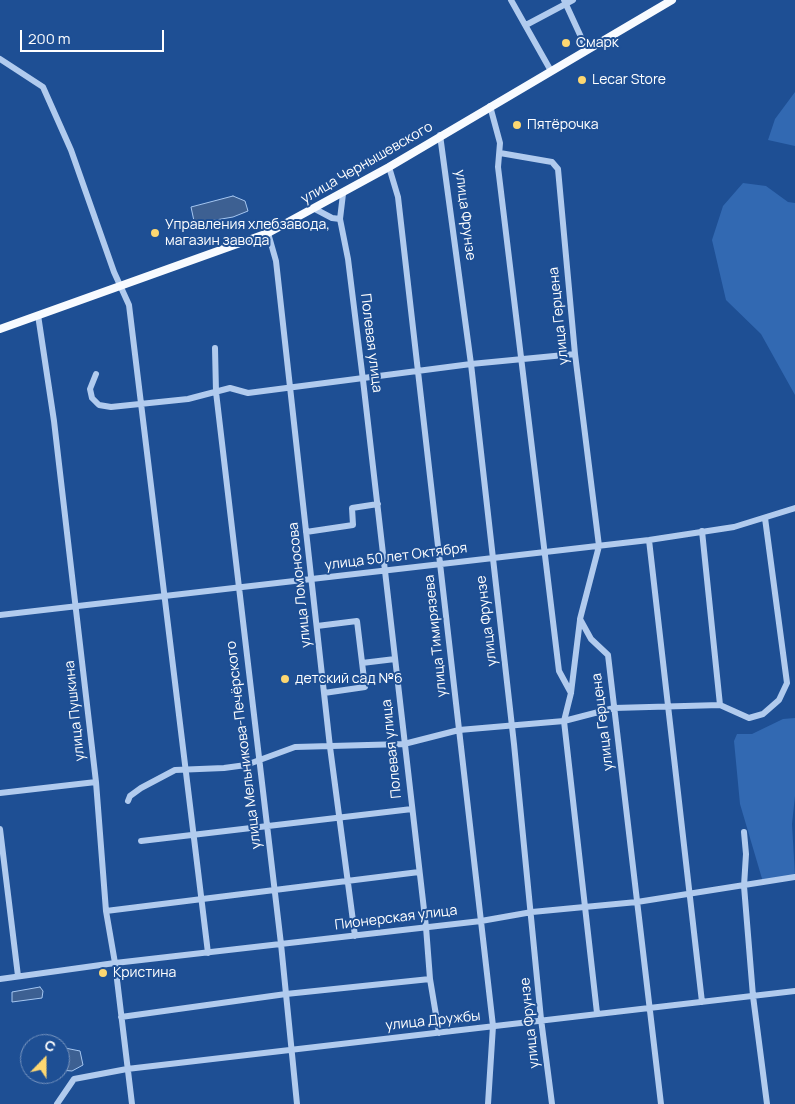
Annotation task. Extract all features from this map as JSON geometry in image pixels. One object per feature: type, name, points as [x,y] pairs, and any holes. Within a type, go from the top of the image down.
[{"type":"main road","name":"улица Чернышевского","points":[[0,328],[121,287],[268,233],[388,168],[440,135],[668,1]]},
{"type":"street","points":[[511,0],[551,71]]},
{"type":"street","points":[[526,25],[565,2],[572,0]]},
{"type":"street","points":[[565,2],[587,50]]},
{"type":"street","points":[[0,59],[43,87],[71,150],[129,305],[204,900],[208,953]]},
{"type":"street","points":[[490,106],[500,142],[498,166],[559,671],[571,693]]},
{"type":"street","name":"улица Фрунзе","points":[[440,135],[471,364],[532,912],[541,1019],[552,1104]]},
{"type":"street","name":"улица Герцена","points":[[500,153],[552,162],[558,169],[575,354],[599,546],[580,619],[591,639],[608,655],[661,1104]]},
{"type":"street","name":"улица Тимирязева","points":[[388,168],[398,197],[416,372],[493,1026],[488,1104]]},
{"type":"street","name":"Полевая улица","points":[[343,194],[340,219],[348,259],[363,380],[426,928],[430,979],[439,1033]]},
{"type":"street","points":[[315,209],[332,218],[340,219]]},
{"type":"street","name":"улица Ломоносова","points":[[268,233],[276,261],[316,626],[354,936]]},
{"type":"street","name":"улица Пушкина","points":[[38,315],[54,421],[96,782],[106,911],[115,963],[132,1104]]},
{"type":"street","name":"улица Мельникова-Печёрского","points":[[216,348],[216,392],[281,944],[297,1104]]},
{"type":"street","points":[[96,374],[90,389],[92,398],[99,405],[111,407],[188,398],[230,388],[248,393],[363,380],[471,364],[575,354]]},
{"type":"street","points":[[306,532],[353,525],[352,508],[378,504]]},
{"type":"street","name":"улица 50 лет Октября","points":[[0,615],[649,540],[734,527],[793,508]]},
{"type":"street","points":[[128,801],[130,796],[140,788],[175,770],[246,765],[295,747],[404,744],[459,730],[512,727],[564,721],[614,708],[720,705],[749,718],[763,714],[779,700],[787,683],[766,518]]},
{"type":"street","points":[[702,531],[720,705]]},
{"type":"street","points":[[649,540],[702,1002]]},
{"type":"street","points":[[580,619],[571,693],[564,721],[583,907],[597,1013]]},
{"type":"street","points":[[316,626],[357,622],[365,687],[324,694]]},
{"type":"street","points":[[362,664],[395,659]]},
{"type":"street","points":[[0,793],[96,782]]},
{"type":"street","points":[[141,841],[412,809]]},
{"type":"street","points":[[0,829],[18,976]]},
{"type":"street","points":[[744,832],[746,854],[744,886],[753,996],[767,1104]]},
{"type":"street","points":[[106,911],[419,872]]},
{"type":"street","name":"Пионерская улица","points":[[0,978],[426,928],[532,912],[638,902],[795,877]]},
{"type":"street","points":[[121,1017],[286,994],[430,979]]},
{"type":"street","name":"улица Дружбы","points":[[57,1104],[74,1079],[127,1069],[291,1048],[439,1033],[541,1019],[795,991]]},
{"type":"shaded area","points":[[795,92],[795,146],[768,140],[775,119]]},
{"type":"shaded area","points":[[743,183],[766,186],[788,202],[795,203],[795,395],[761,334],[726,300],[712,240],[723,206]]},
{"type":"shaded area","points":[[233,196],[245,201],[248,211],[233,217],[198,223],[194,221],[191,207]]},
{"type":"shaded area","points":[[795,718],[795,796],[792,824],[795,876],[763,882],[740,804],[734,741],[737,734],[752,734],[783,719]]},
{"type":"shaded area","points":[[40,987],[43,991],[42,998],[12,1002],[12,992]]},
{"type":"shaded area","points":[[70,1049],[80,1051],[83,1065],[70,1071]]},
{"type":"place","name":"Смарк","points":[[566,43]]},
{"type":"place","name":"Lecar Store","points":[[582,80]]},
{"type":"place","name":"Пятёрочка","points":[[517,125]]},
{"type":"place","name":"Управления хлебзавода, магазин завода","points":[[155,233]]},
{"type":"place","name":"детский сад №6","points":[[285,679]]},
{"type":"place","name":"Кристина","points":[[103,973]]}]
